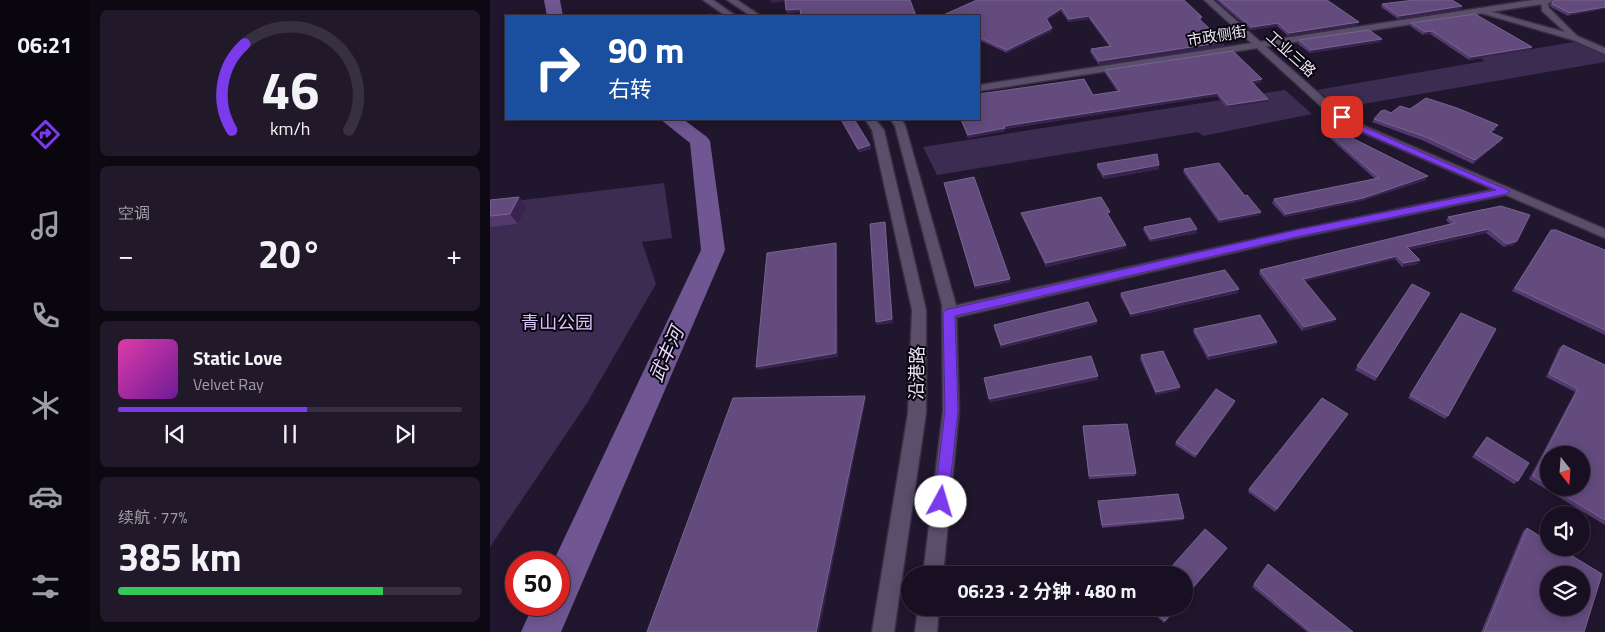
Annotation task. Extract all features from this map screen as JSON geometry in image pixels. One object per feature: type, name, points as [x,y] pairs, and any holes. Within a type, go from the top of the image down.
[{"type":"main road","points":[[707,0],[730,15]]},
{"type":"main road","points":[[731,0],[755,15]]},
{"type":"main road","name":"工业三路","points":[[1208,0],[1328,107],[1356,126],[1605,234]]},
{"type":"main road","points":[[1547,0],[1545,9],[1576,38]]},
{"type":"main road","name":"市政侧街","points":[[980,88],[1547,0]]},
{"type":"main road","points":[[1478,11],[1576,38],[1605,50]]},
{"type":"main road","name":"沿港路","points":[[871,120],[878,130],[919,310],[916,413],[883,632]]},
{"type":"main road","name":"沿港路","points":[[896,120],[900,125],[922,200],[949,305],[951,411],[934,566]]},
{"type":"main road","points":[[949,313],[1296,234],[1506,191]]},
{"type":"main road","points":[[926,632],[928,616]]},
{"type":"green space","points":[[1579,41],[1605,53],[1605,62],[1340,108],[1317,90],[1485,61],[1480,58]]},
{"type":"green space","points":[[1285,90],[1312,114],[1203,136],[1198,132],[937,175],[923,147]]},
{"type":"green space","name":"青山公园","points":[[664,183],[672,238],[642,242],[656,284],[587,403],[490,547],[490,204]]},
{"type":"building","points":[[785,0],[910,0],[916,15],[801,15],[800,9],[786,10]]},
{"type":"building","points":[[977,0],[1184,0],[1202,17],[1198,18],[1224,42],[1099,61],[1091,49],[1111,46],[1089,16],[1069,19],[1062,8],[1046,18],[1052,28],[1007,50],[980,37],[980,15],[943,15]]},
{"type":"building","points":[[1220,0],[1327,0],[1359,22],[1289,33],[1278,23],[1252,27]]},
{"type":"building","points":[[1414,0],[1452,0],[1462,6],[1399,16],[1382,4]]},
{"type":"building","points":[[1554,0],[1605,0],[1605,7],[1570,13],[1552,4]]},
{"type":"building","points":[[1475,14],[1532,47],[1471,57],[1432,31],[1425,32],[1411,23]]},
{"type":"building","points":[[1369,30],[1382,39],[1311,50],[1299,40]]},
{"type":"building","points":[[1233,51],[1262,79],[1251,81],[1268,99],[1228,105],[1218,93],[1004,126],[1005,128],[968,135],[961,120],[980,120],[980,94],[1084,79],[1093,95],[1120,91],[1105,70]]},
{"type":"building","points":[[1426,98],[1457,108],[1498,125],[1490,132],[1503,138],[1475,160],[1426,137],[1374,119],[1381,111],[1385,110],[1391,113],[1400,106],[1410,109]]},
{"type":"building","points":[[842,120],[855,120],[870,145],[858,149]]},
{"type":"building","points":[[1326,125],[1428,176],[1363,198],[1286,214],[1274,199],[1379,178],[1323,128]]},
{"type":"building","points":[[1157,154],[1159,165],[1104,175],[1097,164]]},
{"type":"building","points":[[1219,163],[1245,196],[1247,195],[1261,212],[1220,220],[1184,169]]},
{"type":"building","points":[[974,177],[1010,279],[975,286],[944,183]]},
{"type":"building","points":[[519,197],[510,214],[490,216],[490,200]]},
{"type":"building","points":[[1101,197],[1110,212],[1107,213],[1126,245],[1046,263],[1021,213]]},
{"type":"building","points":[[1501,206],[1530,215],[1517,241],[1507,244],[1489,229],[1407,247],[1420,260],[1404,263],[1397,256],[1303,279],[1336,319],[1304,327],[1260,270],[1455,223],[1448,217]]},
{"type":"building","points":[[1190,218],[1197,229],[1151,239],[1144,227]]},
{"type":"building","points":[[885,222],[892,319],[876,322],[870,224]]},
{"type":"building","points":[[1551,230],[1556,230],[1605,250],[1605,330],[1515,288]]},
{"type":"building","points":[[836,243],[836,353],[756,367],[767,253]]},
{"type":"building","points":[[1225,270],[1239,289],[1131,314],[1121,293]]},
{"type":"building","points":[[1412,284],[1430,293],[1377,377],[1357,366]]},
{"type":"building","points":[[1088,302],[1097,321],[1001,345],[994,325]]},
{"type":"building","points":[[1461,313],[1496,329],[1448,416],[1410,395]]},
{"type":"building","points":[[1260,315],[1277,342],[1209,356],[1194,329]]},
{"type":"building","points":[[1563,345],[1605,365],[1605,520],[1590,511],[1590,506],[1582,506],[1565,496],[1590,496],[1590,446],[1549,446],[1578,389],[1549,374]]},
{"type":"building","points":[[1163,351],[1180,387],[1156,392],[1141,355]]},
{"type":"building","points":[[1091,356],[1098,376],[989,399],[984,378]]},
{"type":"building","points":[[1216,389],[1235,401],[1196,455],[1176,442]]},
{"type":"building","points":[[865,396],[816,632],[647,632],[733,398]]},
{"type":"building","points":[[1322,398],[1348,414],[1277,509],[1249,489]]},
{"type":"building","points":[[1127,424],[1136,473],[1089,476],[1083,426]]},
{"type":"building","points":[[1487,437],[1529,463],[1518,481],[1475,454]]},
{"type":"building","points":[[1540,462],[1540,480],[1533,476]]},
{"type":"building","points":[[1178,494],[1184,518],[1102,525],[1098,501]]},
{"type":"building","points":[[1527,528],[1540,536],[1540,556],[1572,556],[1589,566],[1540,566],[1540,616],[1589,616],[1584,632],[1484,632]]},
{"type":"building","points":[[1205,529],[1227,548],[1193,588],[1193,566],[1172,566]]},
{"type":"building","points":[[1268,564],[1353,632],[1311,632],[1254,584]]},
{"type":"building","points":[[1590,567],[1602,574],[1590,613]]},
{"type":"building","points":[[1160,616],[1169,616],[1165,621]]},
{"type":"waterway","name":"武丰河","points":[[552,0],[555,15]]},
{"type":"waterway","name":"武丰河","points":[[570,568],[713,250],[700,141],[671,120]]},
{"type":"waterway","name":"武丰河","points":[[541,632],[548,616]]},
{"type":"route","points":[[941,502],[951,411],[949,313],[1296,234],[1506,191],[1356,126],[1342,117]]}]
